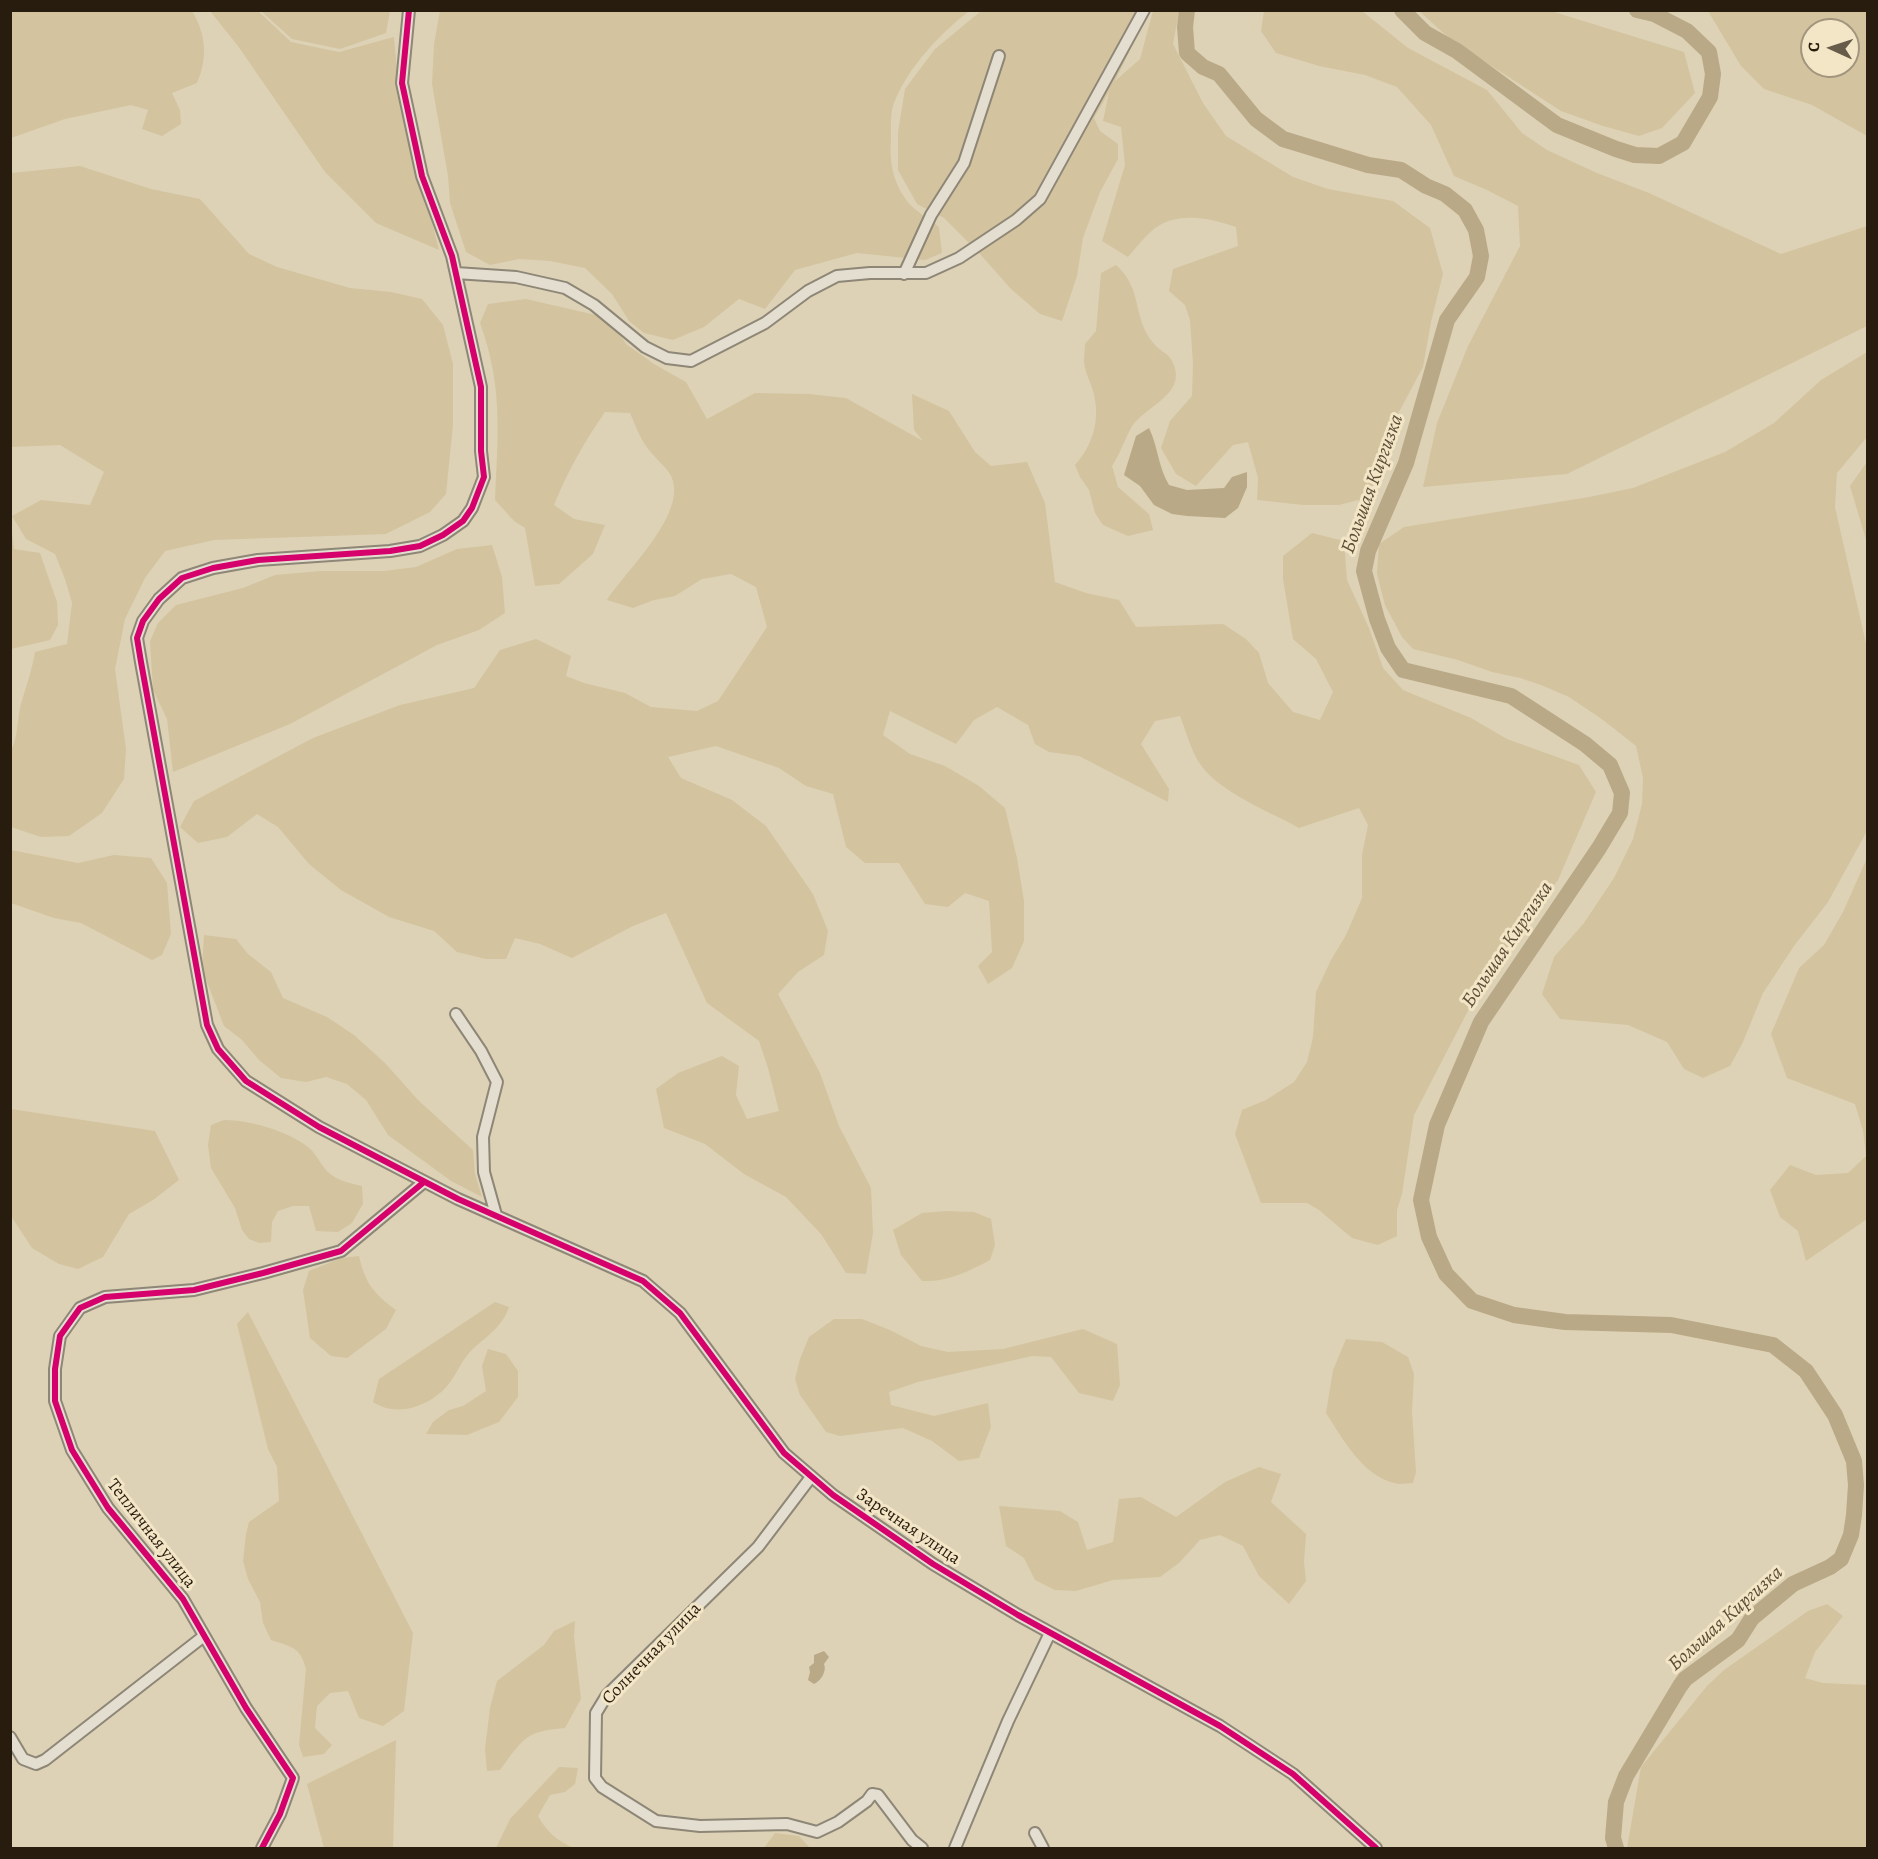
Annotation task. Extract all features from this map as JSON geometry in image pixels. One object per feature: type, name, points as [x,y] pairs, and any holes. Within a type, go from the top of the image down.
[{"type":"street","name":"Заречная улица","points":[[409,10],[402,83],[422,176],[452,256],[481,387],[481,451],[484,477],[472,508],[463,521],[443,536],[420,546],[390,551],[258,560],[213,568],[182,578],[159,599],[143,621],[137,638],[207,1025],[218,1049],[246,1081],[319,1127],[458,1199],[643,1281],[680,1313],[784,1453],[811,1477],[870,1522],[933,1564],[1050,1633],[1220,1726],[1293,1774],[1376,1848]]},
{"type":"street","points":[[456,273],[516,277],[565,288],[594,305],[645,347],[667,358],[691,361],[765,323],[808,291],[837,276],[870,273],[926,273],[959,258],[1016,220],[1040,199],[1144,10]]},
{"type":"street","points":[[904,274],[932,215],[964,163],[999,56]]},
{"type":"street","points":[[456,1014],[497,1082],[483,1137],[484,1172],[496,1215]]},
{"type":"street","name":"Тепличная улица","points":[[262,1848],[280,1814],[293,1779],[246,1708],[183,1599],[108,1508],[72,1450],[55,1401],[55,1369],[60,1336],[80,1308],[105,1297],[194,1290],[263,1274],[341,1251],[424,1182]]},
{"type":"street","name":"Солнечная улица","points":[[811,1477],[758,1547],[607,1695],[596,1713],[595,1778],[602,1787],[656,1821],[700,1826],[787,1824],[817,1832],[838,1822],[867,1801],[872,1794],[878,1795],[912,1840],[922,1848]]},
{"type":"street","points":[[955,1848],[1008,1721],[1050,1633]]},
{"type":"street","points":[[10,1737],[23,1759],[36,1764],[45,1760],[204,1636]]},
{"type":"street","points":[[1035,1833],[1043,1848]]},
{"type":"shaded area","points":[[11,10],[192,11],[203,37],[204,55],[197,83],[172,93],[180,110],[181,124],[162,136],[142,129],[148,110],[131,105],[65,119],[11,138]]},
{"type":"shaded area","points":[[210,11],[258,11],[291,42],[339,52],[394,37],[399,93],[439,250],[376,223],[325,172],[238,46]]},
{"type":"shaded area","points":[[261,11],[390,11],[386,33],[340,49],[292,39]]},
{"type":"shaded area","points":[[440,11],[969,11],[936,41],[916,64],[900,90],[891,116],[891,156],[895,179],[910,205],[939,227],[942,253],[925,260],[857,253],[795,270],[765,309],[739,299],[704,327],[673,340],[644,333],[629,321],[612,294],[585,268],[550,261],[519,259],[490,265],[466,252],[450,203],[448,176],[432,84],[434,44]]},
{"type":"shaded area","points":[[981,11],[1149,11],[1115,81],[1140,59],[1153,11],[1179,11],[1173,44],[1203,103],[1226,136],[1293,177],[1328,189],[1393,201],[1430,228],[1443,274],[1423,367],[1393,423],[1382,473],[1362,499],[1339,505],[1303,505],[1257,500],[1258,478],[1248,442],[1233,445],[1196,486],[1176,474],[1161,448],[1170,421],[1192,396],[1193,364],[1190,320],[1185,305],[1169,291],[1173,269],[1238,246],[1236,227],[1205,219],[1173,220],[1154,229],[1128,257],[1102,241],[1125,165],[1121,127],[1103,121],[1109,92],[1094,118],[1100,131],[1118,144],[1118,159],[1100,192],[1083,238],[1077,276],[1062,321],[1040,314],[1011,289],[944,218],[917,204],[898,170],[898,132],[905,89],[935,49]]},
{"type":"shaded area","points":[[1264,11],[1362,11],[1408,48],[1487,90],[1522,133],[1547,150],[1649,193],[1781,254],[1867,226],[1867,326],[1567,474],[1423,487],[1437,423],[1468,346],[1520,246],[1518,206],[1454,176],[1431,125],[1397,87],[1365,75],[1319,66],[1276,53],[1261,31]]},
{"type":"shaded area","points":[[1419,11],[1551,11],[1684,52],[1695,93],[1662,128],[1639,136],[1603,126],[1561,111],[1450,39]]},
{"type":"shaded area","points":[[1708,11],[1867,11],[1867,136],[1812,105],[1764,89],[1741,66]]},
{"type":"shaded area","points":[[80,166],[151,189],[200,199],[249,254],[277,267],[350,288],[391,292],[422,299],[443,325],[453,364],[453,425],[446,494],[430,512],[386,534],[214,540],[165,551],[145,578],[125,619],[115,669],[126,749],[124,779],[102,813],[69,836],[41,837],[11,827],[11,751],[35,652],[67,644],[72,603],[55,554],[26,539],[12,516],[41,500],[90,505],[104,472],[60,445],[11,447],[11,173]]},
{"type":"shaded area","points":[[1116,265],[1132,287],[1146,333],[1157,347],[1170,357],[1176,371],[1171,390],[1131,428],[1112,466],[1118,487],[1149,514],[1153,530],[1128,536],[1103,525],[1095,513],[1089,490],[1075,465],[1091,441],[1096,414],[1094,395],[1084,365],[1085,344],[1096,331],[1101,273]]},
{"type":"shaded area","points":[[526,299],[609,318],[626,344],[654,364],[686,382],[707,419],[755,393],[808,394],[846,398],[923,441],[914,430],[912,394],[949,411],[975,452],[991,466],[1027,462],[1045,503],[1055,582],[1086,593],[1119,600],[1136,627],[1223,624],[1246,639],[1259,653],[1268,683],[1293,712],[1320,720],[1333,692],[1316,659],[1293,639],[1283,579],[1283,556],[1312,533],[1344,541],[1347,580],[1369,628],[1383,668],[1403,690],[1471,718],[1507,739],[1579,765],[1596,792],[1558,880],[1486,976],[1414,1115],[1402,1194],[1397,1210],[1397,1236],[1378,1245],[1352,1238],[1319,1210],[1307,1203],[1261,1203],[1235,1134],[1242,1110],[1266,1100],[1294,1082],[1307,1062],[1313,1037],[1316,992],[1346,935],[1362,898],[1362,855],[1368,825],[1359,808],[1299,828],[1232,793],[1200,764],[1180,716],[1155,721],[1141,744],[1169,789],[1168,802],[1079,756],[1049,752],[1035,744],[1028,725],[997,707],[974,720],[956,744],[890,711],[883,735],[910,754],[945,766],[979,786],[1005,808],[1024,901],[1024,941],[1012,968],[988,984],[978,966],[992,952],[989,901],[965,893],[948,907],[925,904],[899,863],[865,863],[846,847],[833,794],[806,786],[779,768],[716,746],[668,757],[681,778],[732,800],[766,826],[813,894],[828,931],[824,955],[798,972],[778,994],[820,1073],[839,1126],[871,1188],[873,1233],[866,1274],[846,1273],[821,1234],[786,1197],[744,1174],[705,1144],[664,1128],[656,1089],[678,1073],[722,1056],[739,1066],[736,1095],[747,1119],[779,1111],[759,1041],[707,1003],[666,913],[633,926],[572,958],[540,944],[515,938],[506,959],[486,959],[457,952],[434,931],[389,917],[341,890],[309,864],[278,827],[257,814],[227,837],[198,843],[180,827],[194,801],[313,738],[400,705],[474,688],[500,650],[536,639],[571,656],[566,676],[625,693],[651,707],[697,711],[718,701],[767,627],[756,587],[731,574],[702,579],[675,596],[654,600],[633,608],[607,600],[654,540],[672,505],[674,489],[670,474],[646,446],[630,413],[605,412],[577,457],[554,505],[574,519],[605,525],[593,554],[559,584],[535,586],[525,528],[514,521],[495,500],[498,432],[496,389],[480,323],[488,304]]},
{"type":"shaded area","points":[[1867,352],[1867,437],[1837,473],[1835,507],[1867,648],[1867,831],[1828,902],[1794,946],[1763,993],[1743,1042],[1730,1066],[1703,1078],[1684,1069],[1667,1042],[1628,1025],[1560,1019],[1542,994],[1554,957],[1584,923],[1614,878],[1633,839],[1642,804],[1643,778],[1636,746],[1569,697],[1520,678],[1413,649],[1402,637],[1385,605],[1377,574],[1379,544],[1404,527],[1633,488],[1725,452],[1774,423],[1821,380]]},
{"type":"shaded area","points":[[1149,428],[1162,471],[1169,485],[1187,490],[1224,488],[1232,477],[1247,472],[1247,487],[1238,508],[1225,518],[1172,514],[1154,505],[1140,486],[1124,475],[1136,436]]},
{"type":"shaded area","points":[[1867,462],[1867,543],[1850,486]]},
{"type":"shaded area","points":[[10,517],[14,549],[40,553],[57,602],[58,625],[50,640],[11,649]]},
{"type":"shaded area","points":[[492,545],[502,577],[505,613],[479,630],[437,645],[290,724],[173,772],[167,719],[153,690],[150,641],[158,623],[176,605],[243,588],[275,575],[321,571],[384,571],[416,567],[457,549]]},
{"type":"shaded area","points":[[11,850],[78,863],[114,855],[151,858],[167,883],[171,934],[162,955],[152,960],[81,923],[54,918],[11,903]]},
{"type":"shaded area","points":[[1867,858],[1867,1219],[1806,1261],[1798,1231],[1780,1217],[1770,1190],[1790,1165],[1816,1175],[1848,1173],[1866,1156],[1863,1131],[1855,1104],[1787,1078],[1771,1034],[1799,968],[1824,945],[1843,912]]},
{"type":"shaded area","points":[[204,935],[236,939],[248,954],[271,972],[283,998],[327,1017],[354,1035],[385,1063],[418,1100],[473,1150],[475,1174],[482,1197],[451,1181],[388,1135],[366,1100],[347,1084],[326,1077],[306,1082],[281,1078],[259,1060],[242,1040],[224,1026],[202,969]]},
{"type":"shaded area","points":[[11,1109],[155,1131],[179,1180],[153,1200],[129,1214],[103,1257],[78,1269],[59,1264],[32,1248],[11,1216]]},
{"type":"shaded area","points":[[224,1120],[256,1124],[290,1136],[311,1150],[335,1178],[362,1186],[363,1204],[352,1223],[338,1232],[316,1231],[309,1206],[293,1206],[278,1211],[272,1222],[271,1242],[259,1243],[249,1239],[242,1230],[235,1208],[211,1168],[208,1145],[211,1125]]},
{"type":"shaded area","points":[[974,1212],[991,1219],[995,1245],[990,1260],[957,1275],[940,1280],[922,1281],[901,1255],[893,1230],[922,1213]]},
{"type":"shaded area","points":[[359,1256],[364,1274],[372,1287],[396,1310],[386,1329],[347,1358],[331,1356],[310,1338],[303,1290],[309,1271],[341,1258]]},
{"type":"shaded area","points":[[495,1302],[509,1307],[502,1321],[467,1356],[440,1393],[413,1408],[392,1409],[373,1402],[379,1379]]},
{"type":"shaded area","points":[[248,1312],[413,1633],[404,1711],[383,1726],[359,1718],[348,1691],[330,1693],[317,1706],[315,1728],[332,1745],[324,1754],[303,1757],[299,1745],[306,1669],[304,1661],[294,1648],[271,1640],[263,1623],[260,1602],[248,1579],[243,1561],[249,1522],[279,1501],[277,1467],[268,1449],[237,1324]]},
{"type":"shaded area","points":[[834,1319],[862,1319],[921,1346],[948,1352],[1003,1349],[1083,1329],[1117,1344],[1120,1385],[1113,1401],[1079,1393],[1051,1357],[1032,1356],[918,1382],[889,1392],[891,1405],[934,1416],[988,1403],[991,1427],[979,1458],[959,1461],[932,1441],[903,1428],[840,1436],[826,1432],[800,1395],[795,1379],[809,1337]]},
{"type":"shaded area","points":[[1346,1339],[1382,1342],[1408,1357],[1414,1374],[1412,1412],[1416,1472],[1413,1483],[1394,1483],[1372,1472],[1354,1455],[1326,1413],[1333,1370]]},
{"type":"shaded area","points":[[488,1349],[506,1354],[518,1371],[518,1397],[499,1422],[467,1435],[426,1434],[433,1422],[449,1410],[463,1406],[486,1391],[482,1366]]},
{"type":"shaded area","points":[[1259,1467],[1281,1474],[1271,1502],[1306,1534],[1304,1562],[1306,1581],[1289,1604],[1259,1576],[1243,1546],[1220,1535],[1200,1540],[1179,1563],[1160,1577],[1113,1580],[1076,1591],[1055,1590],[1035,1580],[1024,1558],[1006,1546],[999,1506],[1060,1511],[1078,1522],[1087,1550],[1113,1542],[1119,1499],[1141,1497],[1176,1517],[1225,1482]]},
{"type":"shaded area","points":[[1827,1604],[1843,1616],[1815,1652],[1805,1678],[1823,1683],[1867,1685],[1867,1848],[1627,1848],[1641,1767],[1707,1686],[1724,1670],[1808,1611]]},
{"type":"shaded area","points":[[575,1621],[574,1637],[581,1699],[565,1728],[533,1734],[520,1744],[500,1770],[487,1771],[485,1749],[490,1708],[497,1681],[544,1645],[554,1631]]},
{"type":"shaded area","points":[[824,1651],[829,1657],[824,1664],[823,1676],[814,1684],[808,1680],[809,1667],[814,1663],[814,1655]]},
{"type":"shaded area","points":[[396,1740],[393,1848],[324,1848],[307,1784]]},
{"type":"shaded area","points":[[559,1767],[578,1768],[575,1784],[565,1792],[550,1795],[538,1816],[553,1835],[574,1848],[496,1848],[510,1819]]},
{"type":"shaded area","points":[[775,1833],[799,1836],[810,1848],[764,1848]]},
{"type":"waterway","name":"Большая Киргизка","points":[[1187,10],[1185,27],[1187,53],[1203,67],[1219,74],[1256,119],[1283,139],[1368,165],[1401,170],[1426,186],[1445,194],[1465,210],[1476,230],[1481,256],[1477,277],[1447,320],[1406,463],[1368,551],[1364,571],[1377,619],[1388,648],[1403,670],[1511,696],[1585,744],[1610,765],[1622,793],[1620,813],[1599,848],[1481,1022],[1437,1125],[1421,1200],[1429,1237],[1446,1274],[1472,1301],[1514,1315],[1565,1322],[1671,1325],[1773,1345],[1806,1371],[1835,1415],[1854,1461],[1856,1485],[1854,1515],[1851,1535],[1841,1559],[1830,1567],[1793,1584],[1752,1618],[1738,1640],[1685,1679],[1626,1776],[1616,1802],[1613,1838],[1616,1848]]},
{"type":"waterway","name":"Большая Киргизка","points":[[1402,10],[1425,33],[1457,51],[1557,125],[1635,155],[1659,156],[1683,143],[1710,97],[1713,74],[1709,52],[1687,31],[1654,14],[1637,10]]},
{"type":"cycle path","points":[[409,10],[402,83],[422,176],[452,256],[481,387],[481,451],[484,477],[472,508],[463,521],[443,535],[420,546],[390,551],[258,560],[213,568],[182,578],[159,599],[143,621],[137,638],[141,662],[207,1025],[218,1049],[246,1081],[319,1127],[458,1199],[643,1281],[680,1313],[784,1453],[833,1495],[933,1564],[1018,1615],[1220,1726],[1293,1774],[1376,1848]]},
{"type":"cycle path","points":[[262,1848],[280,1814],[293,1778],[246,1708],[183,1599],[108,1508],[72,1450],[55,1401],[55,1369],[60,1336],[80,1308],[105,1297],[194,1290],[341,1251],[424,1182]]}]
